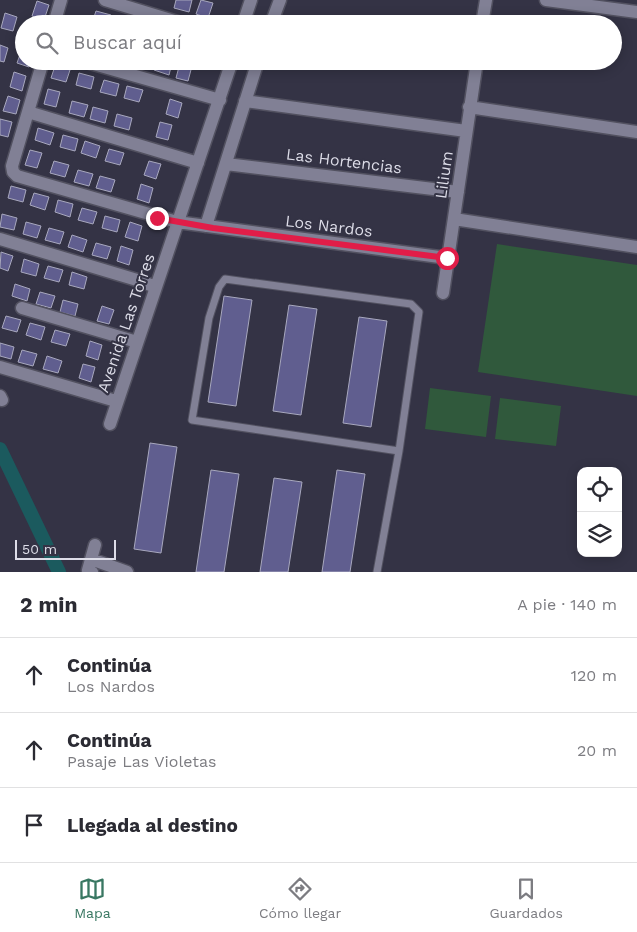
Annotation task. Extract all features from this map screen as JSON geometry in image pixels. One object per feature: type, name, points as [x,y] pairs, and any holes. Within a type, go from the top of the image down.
[{"type":"street","points":[[57,15],[61,0]]},
{"type":"street","points":[[105,0],[154,15]]},
{"type":"street","points":[[246,15],[251,0]]},
{"type":"street","points":[[275,15],[280,0]]},
{"type":"street","points":[[484,15],[486,0]]},
{"type":"street","points":[[546,0],[637,12]]},
{"type":"street","points":[[40,70],[28,112],[198,163]]},
{"type":"street","points":[[113,70],[198,96],[220,100]]},
{"type":"street","name":"Avenida Las Torres","points":[[110,424],[116,401],[229,70]]},
{"type":"street","points":[[206,226],[255,70]]},
{"type":"street","name":"Lilium","points":[[443,293],[476,70]]},
{"type":"street","points":[[245,101],[466,131]]},
{"type":"street","points":[[470,107],[637,132]]},
{"type":"street","name":"Los Nardos","points":[[28,112],[12,166],[13,172],[26,179],[177,222],[447,258]]},
{"type":"street","name":"Las Hortencias","points":[[226,164],[458,192]]},
{"type":"street","points":[[454,219],[637,247]]},
{"type":"street","points":[[0,238],[156,287]]},
{"type":"street","points":[[22,308],[137,342]]},
{"type":"street","points":[[0,366],[116,401]]},
{"type":"street","points":[[95,545],[90,567],[128,572]]},
{"type":"lane","points":[[377,572],[399,451],[419,312],[411,304],[225,279],[219,287],[209,318],[192,420],[399,451]]},
{"type":"green space","points":[[497,244],[637,265],[637,396],[478,372]]},
{"type":"green space","points":[[430,388],[491,396],[486,437],[425,429]]},
{"type":"green space","points":[[500,398],[561,406],[556,446],[495,439]]},
{"type":"building","points":[[176,0],[192,0],[189,12],[174,8]]},
{"type":"building","points":[[201,0],[213,3],[209,15],[196,14]]},
{"type":"building","points":[[37,1],[49,5],[46,15],[32,15]]},
{"type":"building","points":[[96,11],[111,15],[95,15]]},
{"type":"building","points":[[5,13],[15,16],[13,31],[1,28]]},
{"type":"building","points":[[0,45],[8,48],[4,62],[0,61]]},
{"type":"building","points":[[54,70],[70,70],[66,82],[51,78]]},
{"type":"building","points":[[154,70],[170,70],[169,75]]},
{"type":"building","points":[[178,70],[191,70],[188,81],[176,78]]},
{"type":"building","points":[[14,72],[26,76],[22,91],[10,87]]},
{"type":"building","points":[[79,73],[94,77],[91,89],[76,85]]},
{"type":"building","points":[[104,80],[119,84],[116,96],[100,92]]},
{"type":"building","points":[[127,86],[143,90],[139,102],[124,98]]},
{"type":"building","points":[[48,89],[60,92],[56,107],[44,104]]},
{"type":"building","points":[[8,96],[20,100],[16,114],[3,111]]},
{"type":"building","points":[[170,99],[182,103],[178,118],[166,114]]},
{"type":"building","points":[[72,101],[88,105],[84,117],[69,113]]},
{"type":"building","points":[[93,107],[108,111],[105,123],[90,119]]},
{"type":"building","points":[[117,114],[132,118],[129,130],[114,126]]},
{"type":"building","points":[[0,119],[12,122],[8,137],[0,135]]},
{"type":"building","points":[[160,122],[172,125],[168,140],[156,137]]},
{"type":"building","points":[[38,128],[54,133],[50,145],[35,140]]},
{"type":"building","points":[[63,135],[78,139],[75,151],[60,147]]},
{"type":"building","points":[[85,141],[100,146],[96,158],[81,153]]},
{"type":"building","points":[[109,149],[124,153],[120,165],[105,161]]},
{"type":"building","points":[[30,150],[42,153],[37,168],[25,165]]},
{"type":"building","points":[[54,161],[69,165],[65,177],[50,173]]},
{"type":"building","points":[[149,161],[161,164],[156,179],[144,175]]},
{"type":"building","points":[[78,170],[93,174],[89,186],[74,182]]},
{"type":"building","points":[[100,176],[115,180],[111,192],[96,188]]},
{"type":"building","points":[[141,184],[153,188],[149,203],[137,199]]},
{"type":"building","points":[[11,186],[26,190],[23,202],[8,198]]},
{"type":"building","points":[[34,193],[49,197],[45,210],[30,205]]},
{"type":"building","points":[[58,200],[73,204],[70,217],[55,212]]},
{"type":"building","points":[[82,208],[97,212],[93,224],[78,220]]},
{"type":"building","points":[[2,214],[17,218],[14,230],[0,227]]},
{"type":"building","points":[[105,216],[120,220],[117,232],[102,228]]},
{"type":"building","points":[[26,222],[41,226],[37,238],[23,234]]},
{"type":"building","points":[[130,222],[142,226],[138,241],[125,237]]},
{"type":"building","points":[[49,228],[64,232],[60,244],[45,240]]},
{"type":"building","points":[[72,235],[87,240],[83,252],[68,247]]},
{"type":"building","points":[[96,243],[111,247],[107,259],[92,255]]},
{"type":"building","points":[[121,246],[133,250],[129,265],[117,261]]},
{"type":"building","points":[[1,252],[13,256],[8,271],[0,268]]},
{"type":"building","points":[[24,259],[39,264],[36,276],[21,272]]},
{"type":"building","points":[[48,266],[63,270],[59,282],[44,278]]},
{"type":"building","points":[[72,272],[87,277],[84,289],[69,285]]},
{"type":"building","points":[[15,284],[30,289],[27,301],[12,296]]},
{"type":"building","points":[[40,292],[55,296],[51,308],[36,304]]},
{"type":"building","points":[[224,296],[252,300],[236,406],[208,402]]},
{"type":"building","points":[[63,300],[78,304],[75,316],[60,312]]},
{"type":"building","points":[[289,305],[317,309],[301,415],[273,411]]},
{"type":"building","points":[[102,306],[114,310],[109,324],[97,321]]},
{"type":"building","points":[[6,316],[21,320],[17,332],[2,328]]},
{"type":"building","points":[[359,317],[387,321],[371,427],[343,423]]},
{"type":"building","points":[[30,323],[45,327],[41,340],[26,335]]},
{"type":"building","points":[[55,330],[70,334],[66,346],[51,342]]},
{"type":"building","points":[[90,341],[102,345],[98,360],[86,356]]},
{"type":"building","points":[[0,343],[14,347],[11,359],[0,356]]},
{"type":"building","points":[[22,350],[37,354],[33,366],[18,362]]},
{"type":"building","points":[[47,356],[62,361],[58,373],[43,369]]},
{"type":"building","points":[[83,364],[95,367],[91,382],[79,378]]},
{"type":"building","points":[[150,443],[177,447],[161,553],[134,549]]},
{"type":"building","points":[[211,470],[239,474],[224,572],[196,572]]},
{"type":"building","points":[[337,470],[365,474],[350,572],[322,572]]},
{"type":"building","points":[[274,478],[302,482],[288,572],[260,572]]},
{"type":"waterway","points":[[0,449],[59,572]]},
{"type":"route","points":[[157,218],[213,228],[447,258]]}]
